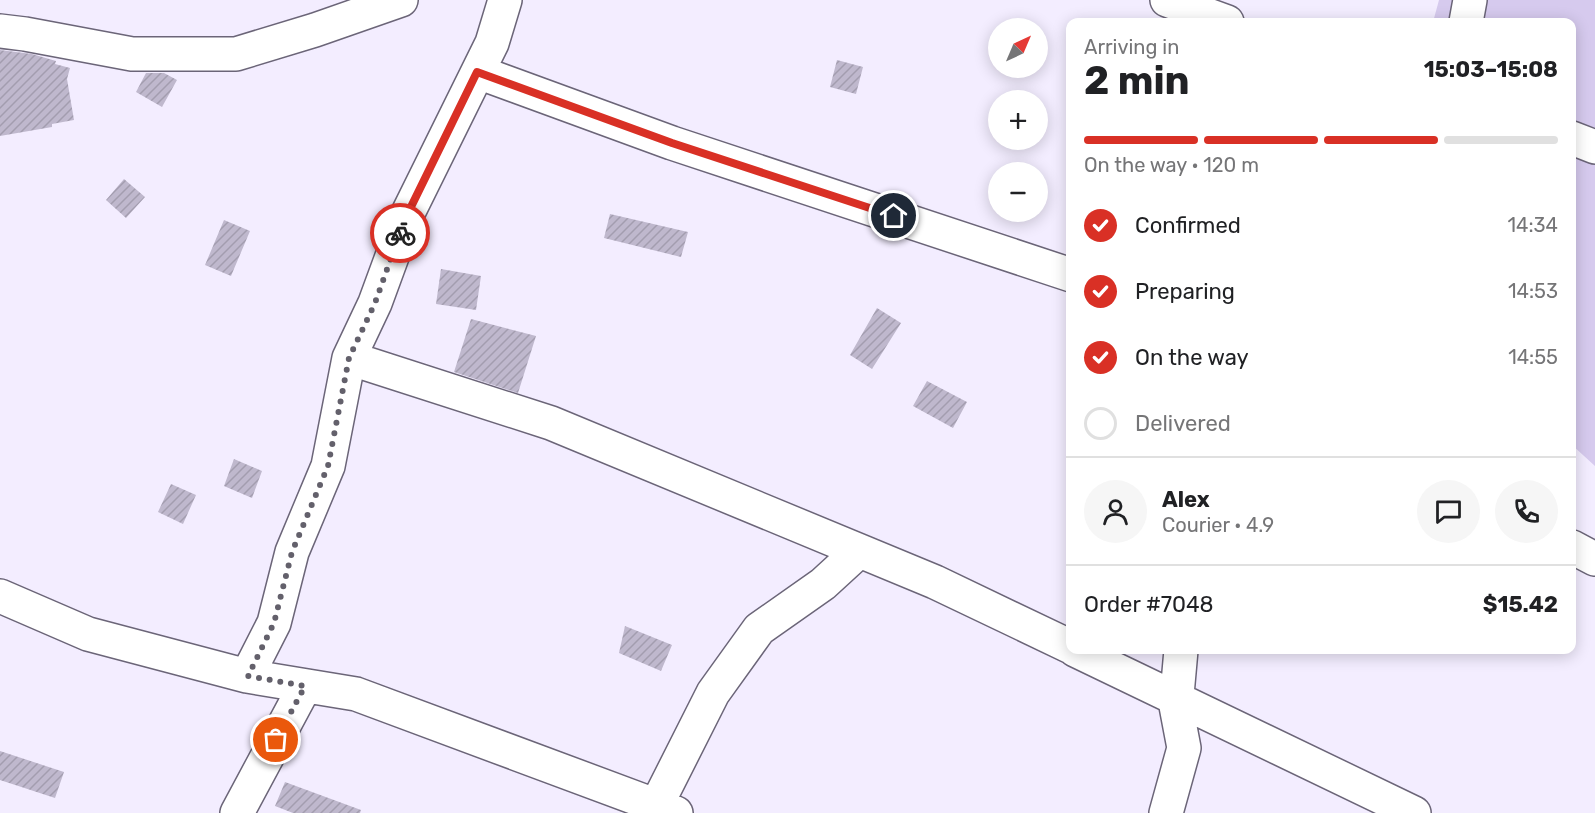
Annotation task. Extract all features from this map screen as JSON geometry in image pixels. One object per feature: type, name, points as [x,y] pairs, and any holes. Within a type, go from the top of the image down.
[{"type":"street","points":[[0,31],[132,54],[236,54],[401,0]]},
{"type":"street","points":[[248,676],[274,623],[292,552],[328,466],[349,358],[375,303],[408,213],[492,43],[505,0]]},
{"type":"street","points":[[1167,0],[1216,18]]},
{"type":"street","points":[[1467,18],[1470,0]]},
{"type":"street","points":[[477,72],[672,143],[1066,273]]},
{"type":"street","points":[[1576,140],[1595,147]]},
{"type":"street","points":[[349,358],[551,423],[936,582],[1066,645]]},
{"type":"street","points":[[1576,549],[1595,560]]},
{"type":"street","points":[[0,596],[88,633],[248,676],[356,694],[665,809],[713,693],[759,628],[823,584],[859,551]]},
{"type":"street","points":[[1084,654],[1414,813]]},
{"type":"street","points":[[1167,813],[1184,748],[1176,706],[1181,654]]},
{"type":"street","points":[[237,813],[305,686]]},
{"type":"shaded area","points":[[1439,0],[1595,0],[1595,466],[1576,449],[1576,18],[1434,18]]},
{"type":"building","points":[[0,50],[32,54],[70,68],[67,79],[74,120],[52,124],[52,127],[0,136]]},
{"type":"building","points":[[837,60],[863,67],[856,94],[830,87]]},
{"type":"building","points":[[146,73],[164,73],[177,80],[162,107],[136,92]]},
{"type":"building","points":[[124,179],[145,197],[126,218],[106,200]]},
{"type":"building","points":[[610,214],[688,232],[681,257],[604,238]]},
{"type":"building","points":[[224,220],[250,231],[231,276],[205,265]]},
{"type":"building","points":[[441,269],[481,276],[476,310],[436,304]]},
{"type":"building","points":[[877,308],[901,323],[872,369],[850,355]]},
{"type":"building","points":[[471,319],[536,336],[518,393],[454,372]]},
{"type":"building","points":[[927,381],[967,402],[953,428],[913,406]]},
{"type":"building","points":[[234,459],[262,471],[252,498],[224,486]]},
{"type":"building","points":[[171,484],[196,495],[183,524],[158,512]]},
{"type":"building","points":[[625,626],[672,645],[661,671],[619,653]]},
{"type":"building","points":[[0,751],[64,772],[55,798],[0,780]]},
{"type":"building","points":[[285,782],[361,810],[360,813],[293,813],[275,806]]},
{"type":"way so far","points":[[276,740],[305,686],[248,676],[274,623],[292,552],[328,466],[349,358],[375,303],[400,233]]},
{"type":"route","points":[[400,233],[477,72],[672,143],[894,216]]}]
